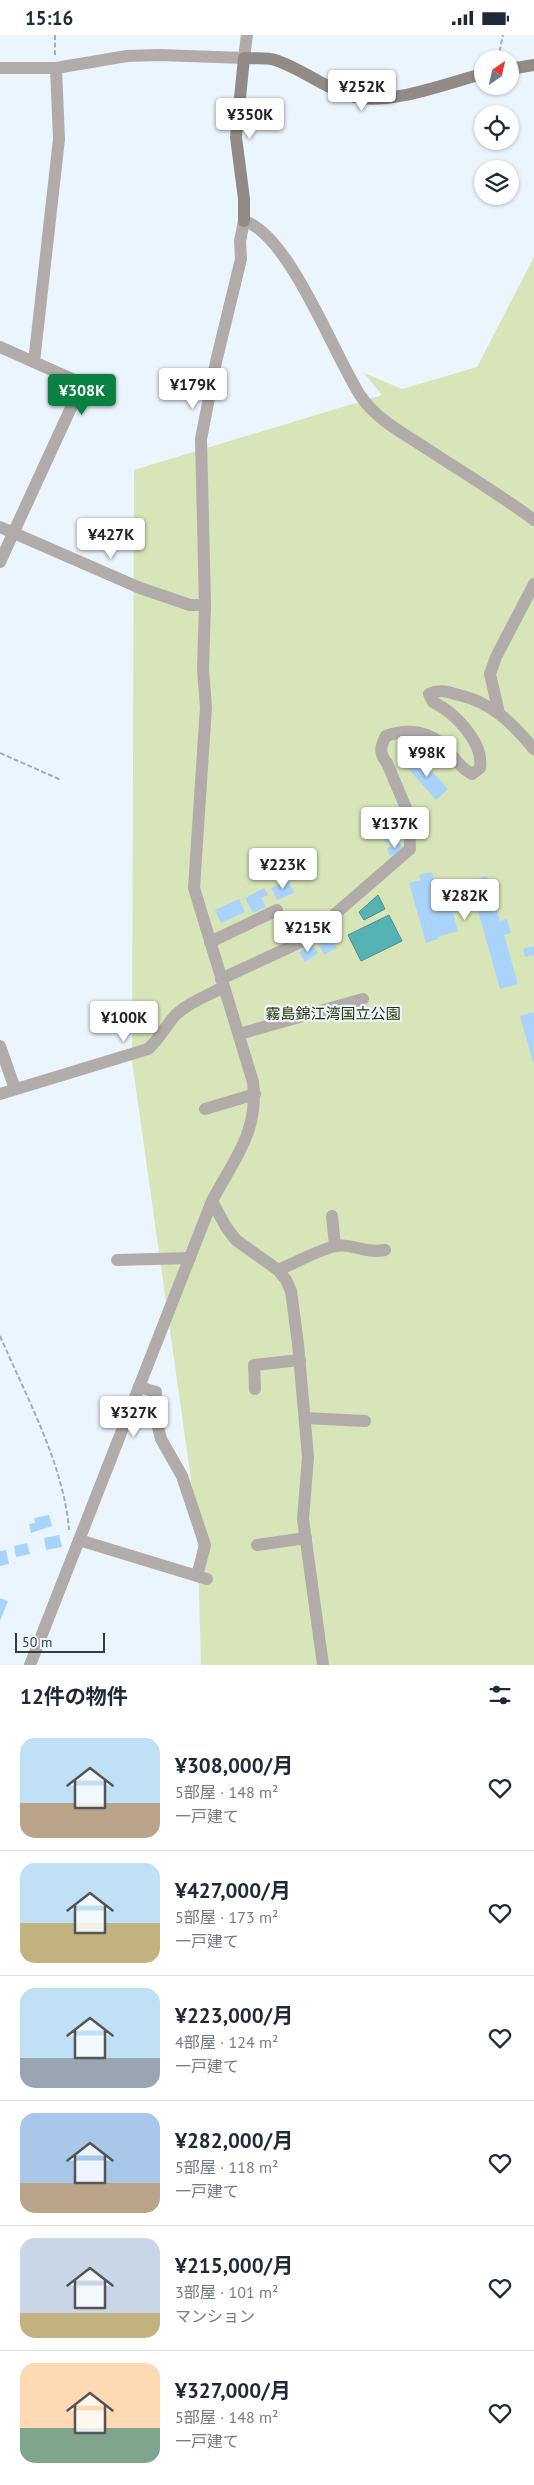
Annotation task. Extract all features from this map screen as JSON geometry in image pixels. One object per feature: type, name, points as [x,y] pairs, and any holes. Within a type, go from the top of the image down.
[{"type":"street","points":[[30,1665],[212,1201],[252,1124],[256,1104],[239,1034],[194,888],[206,707],[203,670],[205,605],[201,439],[216,362],[241,259],[240,241],[244,221],[244,199],[236,137],[247,35]]},
{"type":"street","points":[[0,68],[56,68],[127,56],[159,55],[274,59],[334,90],[351,97],[369,100],[387,99],[474,76]]},
{"type":"street","points":[[519,68],[534,65]]},
{"type":"street","points":[[34,362],[59,139],[56,68]]},
{"type":"street","points":[[244,221],[272,240],[296,275],[343,367],[361,397],[383,419],[506,499],[534,520]]},
{"type":"street","points":[[0,347],[72,379],[77,389],[75,399],[0,562]]},
{"type":"street","points":[[0,527],[140,588],[190,605],[205,605]]},
{"type":"street","points":[[498,713],[490,674],[496,657],[534,584]]},
{"type":"street","points":[[0,1094],[148,1049],[162,1036],[173,1018],[181,1011],[222,983],[305,940],[410,849],[409,815],[387,763],[382,756],[380,747],[386,736],[401,730],[432,737],[445,747],[464,769],[472,774],[480,768],[482,759],[477,747],[460,721],[448,709],[432,701],[429,694],[439,689],[478,699],[498,713],[534,749]]},
{"type":"street","points":[[210,943],[277,910]]},
{"type":"street","points":[[239,1034],[363,999]]},
{"type":"street","points":[[0,1047],[15,1089]]},
{"type":"street","points":[[205,1109],[255,1094]]},
{"type":"street","points":[[212,1201],[226,1227],[236,1240],[278,1270],[286,1280],[291,1291],[300,1360],[308,1471],[303,1506],[323,1665]]},
{"type":"street","points":[[332,1216],[335,1246]]},
{"type":"street","points":[[278,1270],[335,1246],[346,1246],[372,1253],[385,1250]]},
{"type":"street","points":[[117,1260],[190,1258]]},
{"type":"street","points":[[255,1389],[254,1365],[300,1360]]},
{"type":"street","points":[[78,1543],[202,1577],[205,1545],[202,1531],[182,1476],[161,1439],[154,1411],[156,1392],[139,1387]]},
{"type":"street","points":[[305,1418],[365,1421]]},
{"type":"street","points":[[257,1545],[306,1538]]},
{"type":"path","points":[[55,35],[56,68]]},
{"type":"path","points":[[500,50],[503,35]]},
{"type":"path","points":[[0,753],[61,780]]},
{"type":"path","points":[[0,1336],[49,1452],[67,1503],[70,1540],[78,1543]]},
{"type":"green space","name":"霧島錦江湾国立公園","points":[[534,257],[534,1665],[201,1665],[197,1522],[132,1061],[134,470],[382,395],[364,373],[402,389],[477,367]]},
{"type":"water","points":[[378,895],[385,909],[364,920],[359,912]]},
{"type":"water","points":[[389,915],[402,941],[361,961],[348,935]]},
{"type":"building","points":[[418,756],[448,789],[436,800],[406,766]]},
{"type":"building","points":[[391,818],[399,838],[385,843],[378,823]]},
{"type":"building","points":[[400,843],[403,851],[390,856],[387,848]]},
{"type":"building","points":[[432,872],[441,903],[449,900],[451,905],[475,899],[469,881],[487,876],[500,921],[507,919],[511,933],[504,935],[518,984],[500,989],[477,907],[453,913],[458,931],[437,937],[438,939],[426,943],[409,883],[421,880],[419,875]]},
{"type":"building","points":[[288,880],[294,893],[277,900],[271,888]]},
{"type":"building","points":[[264,888],[268,895],[261,898],[266,907],[253,913],[245,898]]},
{"type":"building","points":[[239,899],[245,912],[221,923],[215,910]]},
{"type":"building","points":[[329,932],[337,948],[324,955],[316,939]]},
{"type":"building","points":[[312,944],[318,953],[305,962],[299,952]]},
{"type":"building","points":[[534,946],[534,955],[525,957],[523,949]]},
{"type":"building","points":[[534,1012],[534,1062],[533,1062],[520,1016]]},
{"type":"building","points":[[49,1515],[52,1526],[31,1533],[29,1524],[35,1523],[34,1518]]},
{"type":"building","points":[[59,1535],[62,1547],[46,1550],[44,1538]]},
{"type":"building","points":[[27,1543],[30,1554],[16,1557],[14,1546]]},
{"type":"building","points":[[6,1550],[9,1564],[0,1566],[0,1551]]},
{"type":"building","points":[[0,1598],[8,1601],[0,1621]]}]
